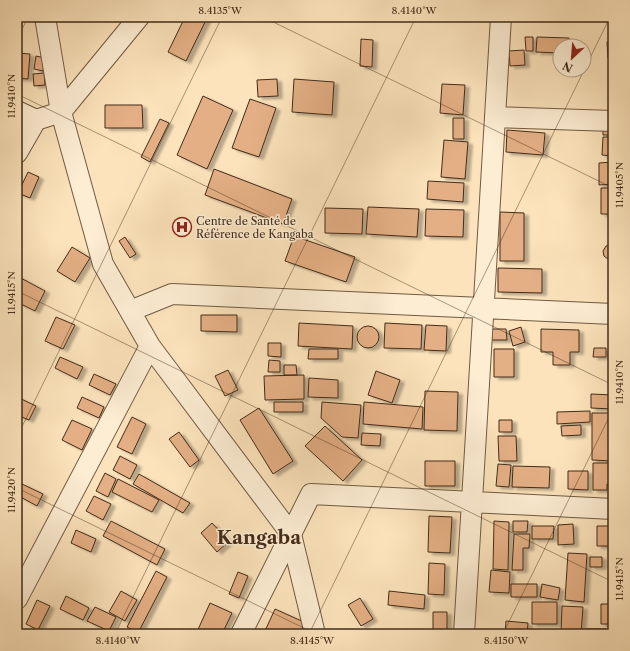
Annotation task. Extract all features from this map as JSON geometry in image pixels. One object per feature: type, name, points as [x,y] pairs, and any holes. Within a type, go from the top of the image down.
[{"type":"street","points":[[45,17],[61,112],[103,264],[150,346],[291,534],[315,634]]},
{"type":"street","points":[[17,153],[36,120],[61,112],[139,17]]},
{"type":"street","points":[[464,634],[501,17]]},
{"type":"street","points":[[17,111],[36,120]]},
{"type":"street","points":[[495,117],[613,121]]},
{"type":"street","points":[[130,311],[172,294],[613,314]]},
{"type":"street","points":[[17,599],[150,346]]},
{"type":"street","points":[[241,634],[311,494],[613,509]]},
{"type":"building","points":[[185,17],[207,18],[186,61],[168,52]]},
{"type":"building","points":[[525,37],[533,37],[533,51],[526,51]]},
{"type":"building","points":[[537,37],[569,38],[552,38],[552,53],[536,52]]},
{"type":"building","points":[[361,39],[373,40],[372,67],[360,66]]},
{"type":"building","points":[[607,42],[613,42],[613,58],[608,58]]},
{"type":"building","points":[[524,50],[525,65],[510,66],[509,51]]},
{"type":"building","points":[[17,53],[30,54],[28,79],[17,78]]},
{"type":"building","points":[[36,56],[45,58],[43,71],[34,69]]},
{"type":"building","points":[[44,73],[45,85],[34,86],[33,74]]},
{"type":"building","points":[[277,79],[278,96],[258,97],[257,80]]},
{"type":"building","points":[[294,79],[334,82],[332,115],[292,112]]},
{"type":"building","points":[[442,84],[465,85],[463,115],[440,113]]},
{"type":"building","points":[[203,96],[233,110],[207,169],[177,155]]},
{"type":"building","points":[[250,99],[276,108],[259,157],[232,148]]},
{"type":"building","points":[[105,105],[142,105],[143,128],[105,128]]},
{"type":"building","points":[[453,118],[464,118],[464,139],[453,139]]},
{"type":"building","points":[[160,119],[169,123],[150,162],[141,157]]},
{"type":"building","points":[[603,123],[613,124],[613,135],[603,135]]},
{"type":"building","points":[[507,130],[545,133],[543,155],[506,152]]},
{"type":"building","points":[[603,137],[613,137],[613,156],[602,155]]},
{"type":"building","points":[[444,140],[468,142],[465,179],[441,177]]},
{"type":"building","points":[[612,162],[613,184],[599,185],[599,163]]},
{"type":"building","points":[[214,169],[292,199],[283,224],[205,195]]},
{"type":"building","points":[[28,172],[39,177],[30,198],[18,193]]},
{"type":"building","points":[[428,181],[464,183],[463,202],[427,199]]},
{"type":"building","points":[[601,188],[613,188],[613,214],[601,214]]},
{"type":"building","points":[[368,207],[419,209],[417,237],[366,234]]},
{"type":"building","points":[[325,208],[363,209],[362,234],[325,233]]},
{"type":"building","points":[[426,209],[464,210],[463,237],[425,236]]},
{"type":"building","points":[[500,212],[524,213],[524,261],[500,261]]},
{"type":"building","points":[[294,236],[355,257],[346,282],[285,261]]},
{"type":"building","points":[[125,237],[136,254],[130,258],[119,241]]},
{"type":"building","points":[[606,246],[613,246],[613,258],[608,259],[604,256],[603,251]]},
{"type":"building","points":[[72,247],[90,258],[75,282],[57,271]]},
{"type":"building","points":[[498,268],[542,269],[542,293],[498,292]]},
{"type":"building","points":[[17,276],[45,291],[35,311],[17,302]]},
{"type":"building","points":[[201,315],[237,315],[237,332],[201,331]]},
{"type":"building","points":[[56,317],[75,325],[63,349],[45,341]]},
{"type":"building","points":[[299,323],[353,326],[352,349],[298,346]]},
{"type":"building","points":[[385,323],[422,325],[421,349],[384,348]]},
{"type":"building","points":[[426,325],[447,326],[446,351],[424,350]]},
{"type":"building","points":[[368,326],[376,329],[379,337],[376,345],[368,348],[360,345],[357,337],[360,329]]},
{"type":"building","points":[[521,327],[525,342],[513,346],[509,331]]},
{"type":"building","points":[[487,329],[506,329],[507,340],[488,340]]},
{"type":"building","points":[[541,329],[579,330],[579,352],[570,352],[570,365],[553,365],[553,352],[541,352]]},
{"type":"building","points":[[611,331],[613,331],[613,344],[611,344]]},
{"type":"building","points":[[268,343],[281,343],[281,357],[268,356]]},
{"type":"building","points":[[594,348],[606,348],[606,357],[593,357]]},
{"type":"building","points":[[309,349],[338,349],[338,359],[308,359]]},
{"type":"building","points":[[494,349],[514,349],[514,377],[494,377]]},
{"type":"building","points":[[60,357],[83,367],[77,379],[55,368]]},
{"type":"building","points":[[269,360],[280,361],[280,372],[268,372]]},
{"type":"building","points":[[284,365],[296,365],[297,375],[284,375]]},
{"type":"building","points":[[228,370],[238,390],[225,396],[215,376]]},
{"type":"building","points":[[376,371],[400,380],[392,403],[368,395]]},
{"type":"building","points":[[94,374],[116,384],[110,395],[89,385]]},
{"type":"building","points":[[304,375],[304,399],[265,400],[264,376]]},
{"type":"building","points":[[309,378],[338,380],[338,398],[308,397]]},
{"type":"building","points":[[425,391],[458,392],[457,431],[424,430]]},
{"type":"building","points":[[591,394],[613,395],[613,409],[591,408]]},
{"type":"building","points":[[17,397],[36,406],[29,420],[17,415]]},
{"type":"building","points":[[82,397],[104,407],[99,418],[77,408]]},
{"type":"building","points":[[274,402],[303,402],[303,412],[274,412]]},
{"type":"building","points":[[322,402],[361,405],[358,438],[342,437],[321,418]]},
{"type":"building","points":[[364,402],[423,407],[422,429],[363,424]]},
{"type":"building","points":[[259,408],[293,461],[273,474],[240,420]]},
{"type":"building","points":[[590,411],[590,422],[557,424],[557,412]]},
{"type":"building","points":[[592,413],[613,413],[612,461],[592,460]]},
{"type":"building","points":[[132,417],[146,424],[132,454],[117,447]]},
{"type":"building","points":[[72,420],[92,429],[82,450],[62,440]]},
{"type":"building","points":[[499,420],[512,420],[512,432],[499,432]]},
{"type":"building","points":[[581,425],[581,435],[562,436],[561,426]]},
{"type":"building","points":[[325,426],[362,460],[343,481],[305,446]]},
{"type":"building","points":[[179,432],[199,460],[190,467],[169,439]]},
{"type":"building","points":[[362,433],[381,434],[380,446],[361,445]]},
{"type":"building","points":[[498,436],[516,436],[517,461],[499,461]]},
{"type":"building","points":[[120,456],[137,465],[130,479],[113,470]]},
{"type":"building","points":[[425,461],[455,461],[455,486],[425,486]]},
{"type":"building","points":[[593,463],[612,463],[612,483],[607,484],[607,490],[593,490]]},
{"type":"building","points":[[498,464],[511,465],[509,487],[496,486]]},
{"type":"building","points":[[513,466],[550,467],[549,488],[512,487]]},
{"type":"building","points":[[568,471],[588,471],[588,490],[568,489]]},
{"type":"building","points":[[105,473],[116,479],[108,497],[96,491]]},
{"type":"building","points":[[139,474],[190,503],[183,513],[133,484]]},
{"type":"building","points":[[118,479],[159,500],[152,512],[112,492]]},
{"type":"building","points":[[22,484],[43,494],[37,506],[17,495]]},
{"type":"building","points":[[94,496],[111,504],[103,520],[86,511]]},
{"type":"building","points":[[429,516],[452,517],[450,553],[428,552]]},
{"type":"building","points":[[111,521],[165,549],[157,565],[103,536]]},
{"type":"building","points":[[494,521],[509,522],[508,570],[493,569]]},
{"type":"building","points":[[513,521],[528,521],[527,532],[513,532]]},
{"type":"building","points":[[212,523],[229,541],[217,552],[201,533]]},
{"type":"building","points":[[573,524],[574,544],[558,545],[558,525]]},
{"type":"building","points":[[532,526],[554,526],[553,539],[532,539]]},
{"type":"building","points":[[597,526],[613,526],[613,546],[597,546]]},
{"type":"building","points":[[76,530],[96,539],[91,552],[71,543]]},
{"type":"building","points":[[514,534],[530,534],[529,548],[523,548],[523,570],[512,570]]},
{"type":"building","points":[[611,548],[613,548],[613,558],[611,558]]},
{"type":"building","points":[[568,553],[587,554],[584,602],[565,600]]},
{"type":"building","points":[[590,557],[602,557],[602,567],[590,567]]},
{"type":"building","points":[[429,563],[445,564],[444,595],[428,594]]},
{"type":"building","points":[[491,570],[510,572],[509,593],[489,592]]},
{"type":"building","points":[[156,571],[167,577],[138,633],[127,627]]},
{"type":"building","points":[[238,572],[248,576],[239,598],[229,594]]},
{"type":"building","points":[[511,584],[537,584],[537,597],[511,597]]},
{"type":"building","points":[[542,584],[560,588],[558,600],[540,597]]},
{"type":"building","points":[[121,591],[137,600],[125,621],[109,612]]},
{"type":"building","points":[[389,591],[425,595],[424,609],[388,605]]},
{"type":"building","points":[[66,596],[89,608],[83,620],[60,609]]},
{"type":"building","points":[[360,598],[373,619],[361,626],[348,605]]},
{"type":"building","points":[[37,600],[50,606],[38,630],[26,624]]},
{"type":"building","points":[[532,602],[557,602],[557,624],[532,624]]},
{"type":"building","points":[[210,603],[232,613],[222,634],[196,634]]},
{"type":"building","points":[[601,604],[613,604],[613,632],[610,632],[610,624],[601,624]]},
{"type":"building","points":[[562,606],[583,607],[581,634],[561,634]]},
{"type":"building","points":[[95,607],[116,617],[109,631],[87,621]]},
{"type":"building","points":[[275,609],[306,623],[301,634],[270,634],[265,631]]},
{"type":"building","points":[[433,612],[447,612],[447,632],[433,631]]},
{"type":"building","points":[[506,621],[528,623],[527,634],[505,634]]},
{"type":"building","points":[[586,629],[606,629],[606,634],[586,634]]},
{"type":"place","name":"Centre de Santé de Référence de Kangaba","points":[[182,227]]},
{"type":"district","name":"Kangaba","points":[[259,537]]}]
